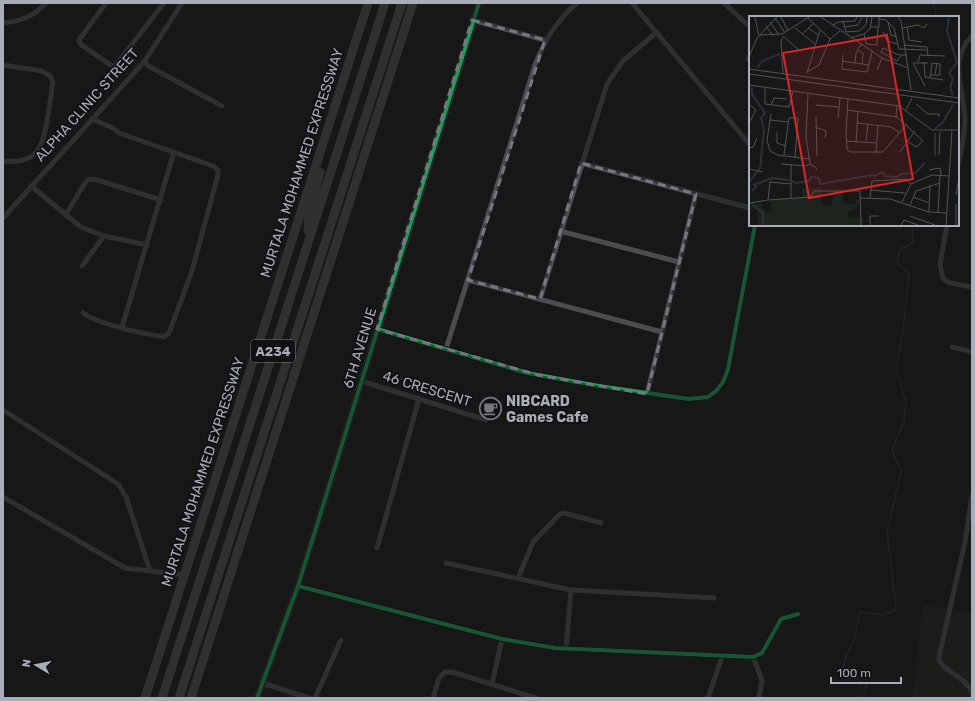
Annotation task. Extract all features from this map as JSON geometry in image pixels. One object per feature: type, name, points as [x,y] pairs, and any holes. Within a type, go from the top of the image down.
[{"type":"highway","name":"MURTALA MOHAMMED EXPRESSWAY","points":[[145,698],[368,3]]},
{"type":"highway","name":"MURTALA MOHAMMED EXPRESSWAY","points":[[162,698],[384,3]]},
{"type":"highway","name":"A234","points":[[179,698],[402,3]]},
{"type":"highway","points":[[191,698],[413,3]]},
{"type":"highway","points":[[307,245],[309,213],[323,161],[329,126]]},
{"type":"highway","points":[[330,224],[356,182]]},
{"type":"street","points":[[3,23],[23,20],[38,12],[46,3]]},
{"type":"street","points":[[106,3],[79,40],[80,44],[112,66],[116,65],[164,3]]},
{"type":"street","name":"ALPHA CLINIC STREET","points":[[3,218],[144,62],[182,3]]},
{"type":"street","name":"6TH AVENUE","points":[[257,698],[298,586],[472,20],[479,3]]},
{"type":"street","points":[[446,350],[535,65],[545,40],[560,19],[577,3]]},
{"type":"street","points":[[632,3],[749,144]]},
{"type":"street","points":[[724,3],[749,26]]},
{"type":"street","points":[[472,20],[545,40]]},
{"type":"street","points":[[540,298],[581,163],[607,84],[623,61],[657,32]]},
{"type":"street","points":[[959,160],[965,121],[959,63],[961,51],[972,36]]},
{"type":"street","points":[[144,62],[150,67],[222,106]]},
{"type":"street","points":[[3,65],[42,71],[50,76],[52,82],[43,140],[37,152],[20,161],[3,160]]},
{"type":"street","points":[[83,313],[96,321],[164,337],[169,333],[192,271],[218,175],[218,170],[213,166],[119,133],[113,128],[92,119]]},
{"type":"street","points":[[122,327],[161,200],[174,152]]},
{"type":"street","points":[[581,163],[749,208]]},
{"type":"street","points":[[65,215],[72,206],[84,183],[94,179],[161,200]]},
{"type":"street","points":[[31,186],[81,227],[104,236],[147,245]]},
{"type":"street","points":[[647,394],[696,194]]},
{"type":"street","points":[[377,329],[527,373],[647,394],[700,399],[708,397],[716,391],[723,382],[728,369],[755,226]]},
{"type":"street","points":[[947,226],[940,264],[943,279],[950,283],[972,287]]},
{"type":"street","points":[[560,231],[679,262]]},
{"type":"street","points":[[82,266],[104,236]]},
{"type":"street","points":[[468,280],[540,298],[662,332]]},
{"type":"street","points":[[952,347],[972,352]]},
{"type":"street","name":"46 CRESCENT","points":[[361,381],[486,420]]},
{"type":"street","points":[[377,548],[419,399]]},
{"type":"street","points":[[3,410],[118,484],[126,497],[150,571]]},
{"type":"street","points":[[972,495],[965,542],[939,657],[941,664],[964,680],[972,693]]},
{"type":"street","points":[[3,497],[125,568],[184,575]]},
{"type":"street","points":[[518,578],[533,542],[560,514],[564,513],[601,524]]},
{"type":"street","points":[[446,563],[571,590],[714,598]]},
{"type":"street","points":[[298,586],[502,639],[566,649],[722,657],[753,657],[762,653],[781,619],[798,614]]},
{"type":"street","points":[[566,649],[571,590]]},
{"type":"street","points":[[492,684],[502,639]]},
{"type":"street","points":[[315,698],[341,640]]},
{"type":"street","points":[[708,698],[722,657]]},
{"type":"street","points":[[753,657],[762,680],[759,698]]},
{"type":"street","points":[[433,698],[439,678],[444,672],[452,672],[536,698]]},
{"type":"street","points":[[262,684],[309,698]]},
{"type":"highlighted area","points":[[472,20],[545,40],[468,280],[540,299],[581,163],[696,194],[647,394],[538,375],[377,329]]},
{"type":"shaded area","points":[[923,604],[972,613],[972,698],[912,698]]},
{"type":"waterway","points":[[933,3],[935,16]]},
{"type":"waterway","points":[[863,698],[867,685],[857,679],[844,676],[844,662],[855,637],[860,612],[883,615],[896,610],[887,531],[901,472],[892,450],[904,422],[906,401],[896,370],[904,322],[909,274],[897,263],[900,249],[913,243],[912,226]]},
{"type":"cycle path","points":[[257,698],[298,586],[479,3]]},
{"type":"cycle path","points":[[377,329],[527,373],[599,386],[689,399],[708,397],[716,391],[723,382],[728,369],[755,226]]},
{"type":"cycle path","points":[[298,586],[502,639],[555,648],[753,657],[762,653],[781,619],[798,614]]},
{"type":"place","name":"NIBCARD Games Cafe","points":[[490,409]]}]
